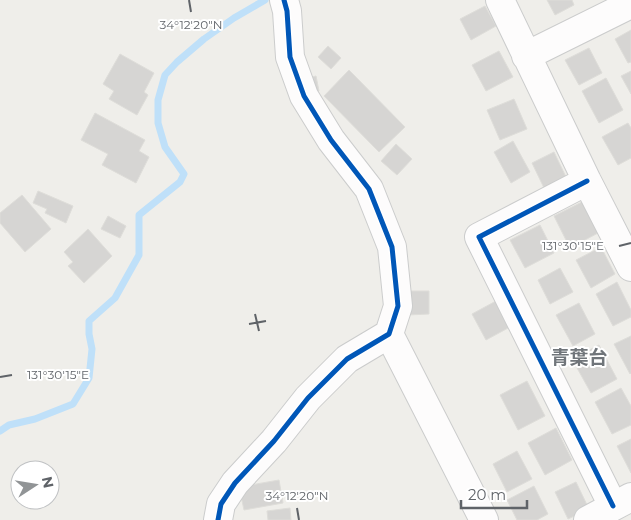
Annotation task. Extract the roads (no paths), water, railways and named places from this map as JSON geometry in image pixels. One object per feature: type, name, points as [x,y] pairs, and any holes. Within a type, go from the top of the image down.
[{"type":"street","points":[[218,520],[221,504],[235,483],[274,441],[308,398],[348,359],[389,334],[398,306],[392,247],[369,189],[331,140],[304,96],[290,57],[287,11],[284,0]]},
{"type":"street","points":[[500,0],[587,181],[631,266]]},
{"type":"street","points":[[526,56],[631,4]]},
{"type":"street","points":[[587,181],[479,237],[622,501],[588,520]]},
{"type":"street","points":[[389,334],[484,520]]},
{"type":"waterway","points":[[0,431],[9,425],[35,419],[73,404],[89,378],[92,349],[89,321],[115,298],[139,255],[139,215],[180,182],[184,174],[165,147],[158,123],[158,100],[165,75],[204,39],[234,18],[265,0]]},
{"type":"district","name":"青葉台","points":[[579,357]]}]
